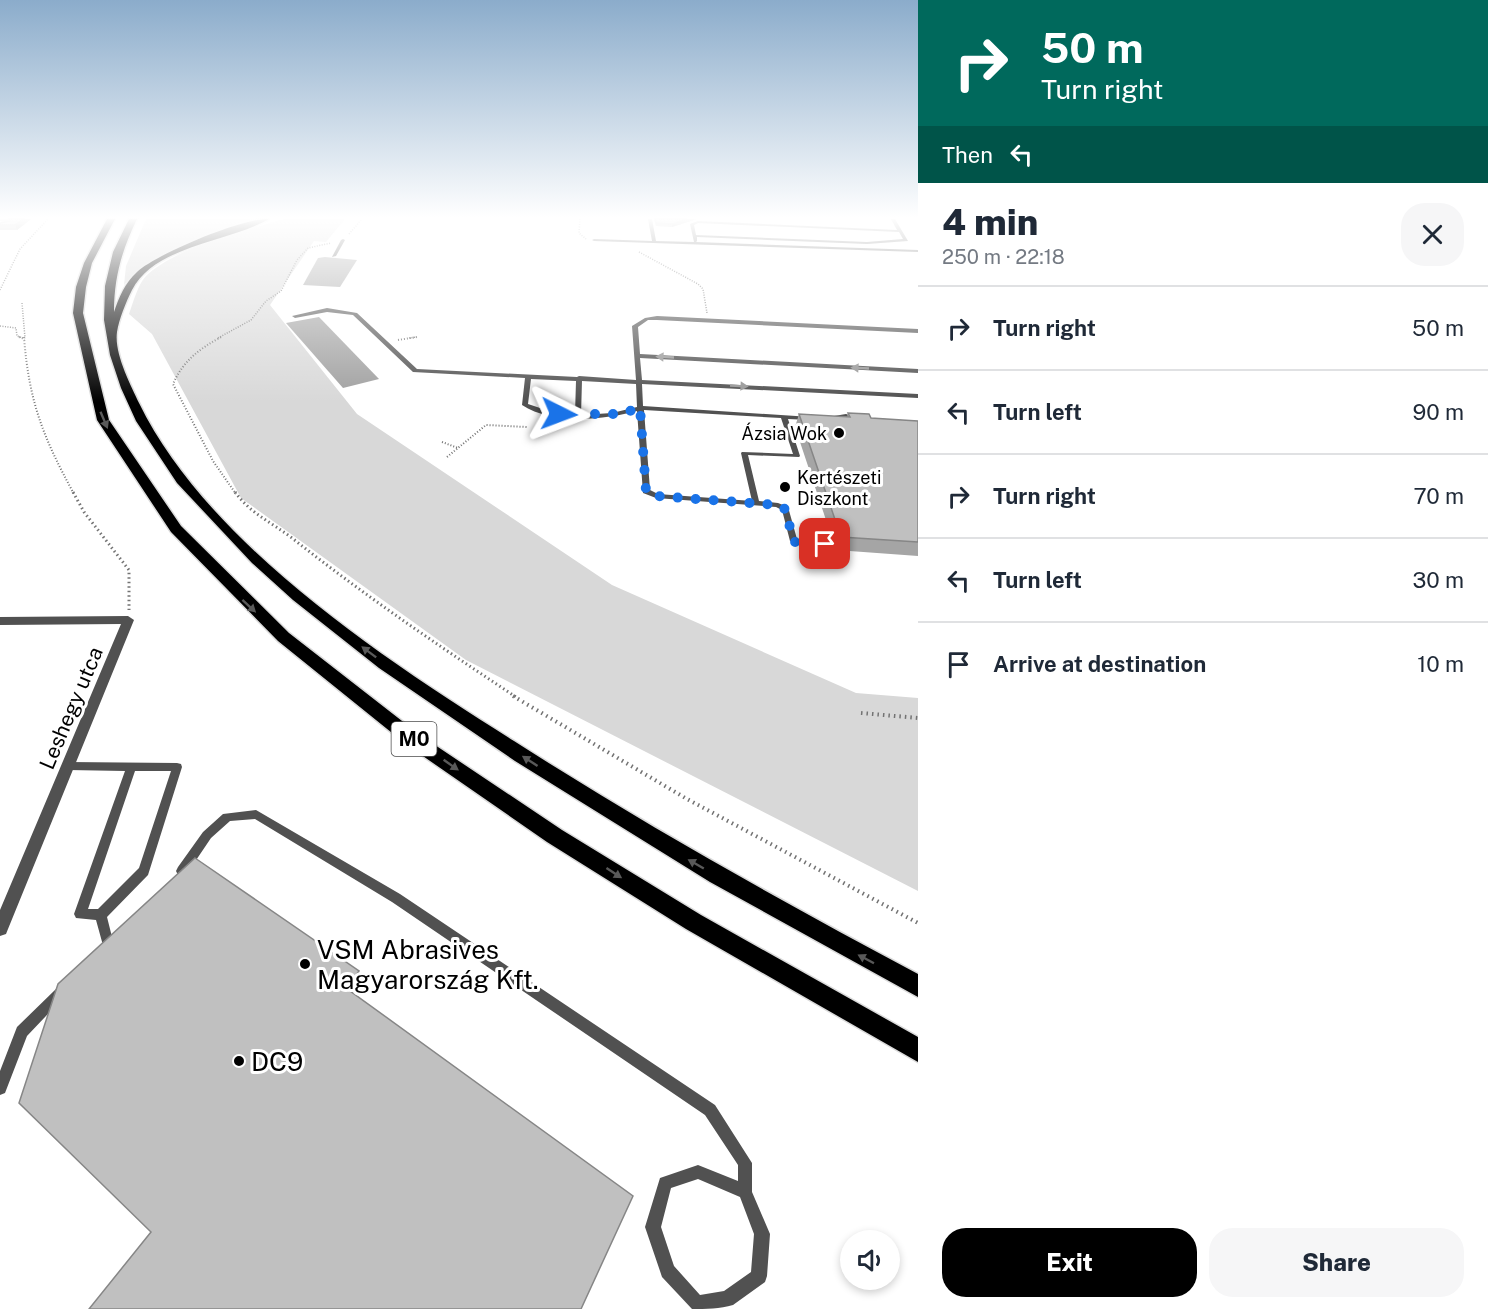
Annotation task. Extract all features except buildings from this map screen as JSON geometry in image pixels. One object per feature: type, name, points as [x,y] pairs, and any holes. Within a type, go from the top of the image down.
[{"type":"highway","name":"M0","points":[[83,280],[78,310],[83,360],[93,397],[125,460],[152,501],[207,566],[314,662],[405,733],[484,788],[657,900],[918,1050]]},
{"type":"highway","name":"M0","points":[[109,280],[107,286],[111,336],[119,366],[138,412],[156,444],[181,479],[253,554],[331,623],[469,722],[630,825],[918,986]]},
{"type":"highway","points":[[111,336],[130,284],[134,280]]},
{"type":"street","name":"Leshegy utca","points":[[0,621],[128,620],[0,929]]},
{"type":"lane","points":[[296,316],[327,310],[355,314],[415,371],[918,396]]},
{"type":"lane","points":[[825,544],[794,542],[783,507],[656,496],[646,491],[635,326],[638,322],[657,318],[918,331]]},
{"type":"lane","points":[[637,356],[918,371]]},
{"type":"lane","points":[[528,376],[525,405],[540,413],[620,414],[640,408],[831,419],[846,416],[863,420]]},
{"type":"lane","points":[[578,415],[579,378]]},
{"type":"lane","points":[[756,503],[744,453],[797,456],[784,417]]},
{"type":"lane","points":[[68,766],[132,766],[177,767],[144,871],[101,915],[80,914],[132,766]]},
{"type":"lane","points":[[171,883],[187,867],[207,835],[227,817],[256,814],[396,898],[710,1110],[745,1163],[745,1192],[762,1234],[759,1276],[727,1299],[696,1306],[668,1271],[653,1227],[665,1183],[698,1172],[745,1192]]},
{"type":"lane","points":[[101,915],[108,945]]},
{"type":"lane","points":[[0,1088],[22,1032],[69,984]]},
{"type":"path","points":[[287,280],[281,291],[266,301],[251,320],[199,349],[179,370],[173,384],[213,461],[234,493],[262,520],[287,534],[364,595],[529,706],[687,798],[918,923]]},
{"type":"path","points":[[692,280],[703,290],[709,320]]},
{"type":"path","points":[[22,303],[27,371],[34,408],[49,448],[84,512],[129,570],[128,620]]},
{"type":"path","points":[[0,326],[16,328],[17,336],[25,339]]},
{"type":"path","points":[[387,342],[417,337]]},
{"type":"path","points":[[447,457],[486,425],[527,427]]},
{"type":"path","points":[[442,442],[458,448]]},
{"type":"path","points":[[861,713],[918,718]]},
{"type":"shaded area","points":[[142,280],[287,280],[270,305],[357,414],[612,585],[856,693],[918,698],[918,891],[466,660],[241,498],[152,334],[129,314]]},
{"type":"shaded area","points":[[306,280],[344,280],[340,287],[303,285]]},
{"type":"shaded area","points":[[319,317],[379,379],[343,388],[286,323]]},
{"type":"place","name":"Ázsia Wok","points":[[839,433]]},
{"type":"place","name":"Kertészeti Diszkont","points":[[785,487]]},
{"type":"place","name":"VSM Abrasives Magyarország Kft.","points":[[305,964]]},
{"type":"place","name":"DC9","points":[[239,1061]]},
{"type":"route","points":[[559,414],[591,416],[620,414],[640,408],[646,491],[656,496],[778,505],[785,509],[794,542],[825,544]]}]
